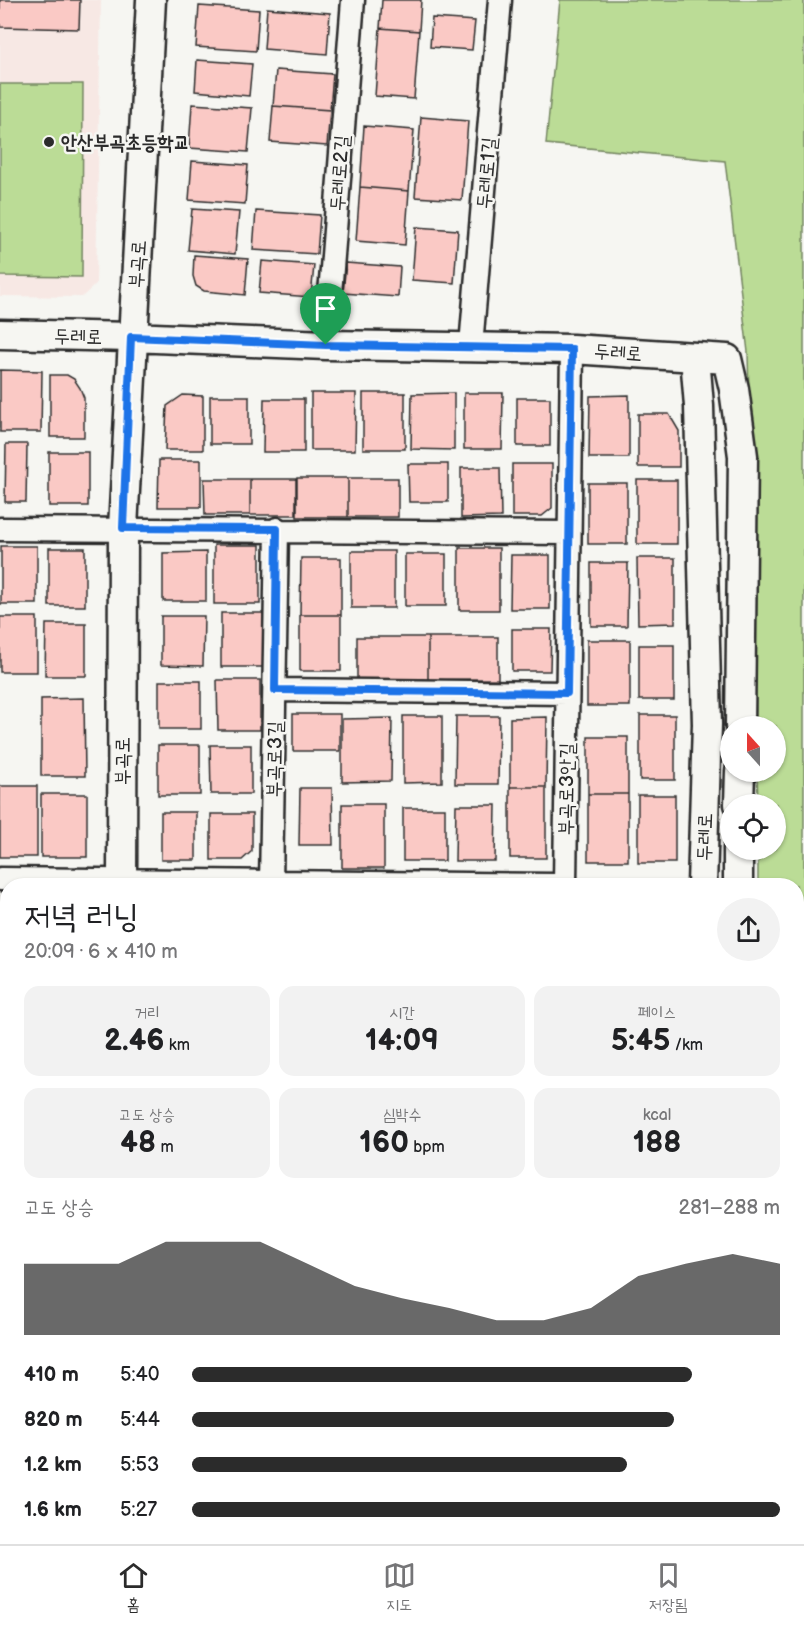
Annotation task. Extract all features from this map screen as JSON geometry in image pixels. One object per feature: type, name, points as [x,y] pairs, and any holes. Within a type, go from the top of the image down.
[{"type":"street","name":"부곡로","points":[[122,878],[123,528],[131,337],[137,276],[151,0]]},
{"type":"street","name":"두레로2길","points":[[326,345],[353,0]]},
{"type":"street","name":"두레로1길","points":[[471,346],[500,0]]},
{"type":"street","name":"두레로","points":[[0,334],[326,345],[572,349],[727,359],[734,389],[743,456],[740,716]]},
{"type":"street","name":"부곡로3안길","points":[[564,878],[572,349]]},
{"type":"street","name":"두레로","points":[[695,357],[699,406],[707,724],[702,878]]},
{"type":"street","points":[[0,529],[277,529],[569,533]]},
{"type":"street","name":"부곡로3길","points":[[271,878],[277,529]]},
{"type":"street","points":[[275,690],[567,693]]},
{"type":"street","name":"두레로","points":[[738,860],[738,878]]},
{"type":"shaded area","name":"안산부곡초등학교","points":[[0,0],[101,0],[96,284],[82,297],[0,296]]},
{"type":"green space","points":[[560,0],[804,0],[804,878],[758,878],[758,860],[786,860],[786,794],[758,794],[757,782],[786,782],[786,716],[756,716],[748,352],[725,161],[546,144]]},
{"type":"green space","points":[[0,84],[83,84],[82,277],[0,276]]},
{"type":"building","points":[[0,0],[80,0],[79,29],[0,27]]},
{"type":"building","points":[[382,0],[421,0],[419,31],[380,28]]},
{"type":"building","points":[[199,6],[259,10],[256,51],[196,47]]},
{"type":"building","points":[[267,8],[330,13],[327,54],[264,49]]},
{"type":"building","points":[[432,18],[475,21],[472,50],[430,47]]},
{"type":"building","points":[[380,28],[419,31],[414,99],[375,96]]},
{"type":"building","points":[[197,60],[252,64],[249,96],[195,91]]},
{"type":"building","points":[[276,70],[333,74],[330,110],[273,106]]},
{"type":"building","points":[[192,104],[252,108],[248,152],[189,148]]},
{"type":"building","points":[[273,106],[330,110],[327,146],[270,142]]},
{"type":"building","points":[[421,117],[468,121],[462,200],[415,197]]},
{"type":"building","points":[[364,126],[414,130],[409,191],[360,187]]},
{"type":"building","points":[[192,161],[248,165],[245,204],[189,200]]},
{"type":"building","points":[[360,187],[409,191],[405,245],[356,241]]},
{"type":"building","points":[[192,209],[239,212],[235,254],[188,250]]},
{"type":"building","points":[[256,211],[320,215],[317,254],[253,250]]},
{"type":"building","points":[[416,227],[458,230],[454,283],[412,280]]},
{"type":"building","points":[[194,255],[248,259],[245,295],[204,291],[196,286],[193,276]]},
{"type":"building","points":[[262,261],[314,265],[311,297],[259,293]]},
{"type":"building","points":[[346,263],[400,267],[398,297],[343,293]]},
{"type":"building","points":[[0,370],[42,371],[41,432],[0,432]]},
{"type":"building","points":[[50,375],[67,375],[74,379],[80,388],[84,398],[84,437],[50,437]]},
{"type":"building","points":[[311,393],[356,393],[355,450],[311,450]]},
{"type":"building","points":[[363,393],[405,393],[405,449],[363,449]]},
{"type":"building","points":[[454,393],[454,450],[411,449],[412,394]]},
{"type":"building","points":[[464,393],[503,393],[502,449],[464,449]]},
{"type":"building","points":[[183,395],[203,396],[203,450],[165,450],[167,406]]},
{"type":"building","points":[[629,395],[629,458],[589,458],[590,396]]},
{"type":"building","points":[[210,396],[249,396],[249,444],[210,444]]},
{"type":"building","points":[[517,398],[550,398],[550,446],[517,446]]},
{"type":"building","points":[[264,399],[304,399],[304,452],[263,452]]},
{"type":"building","points":[[638,414],[669,414],[679,431],[679,467],[638,467]]},
{"type":"building","points":[[6,444],[27,444],[26,502],[5,502]]},
{"type":"building","points":[[49,452],[88,452],[88,506],[49,506]]},
{"type":"building","points":[[159,460],[201,460],[201,507],[158,507]]},
{"type":"building","points":[[408,464],[448,464],[448,502],[409,502]]},
{"type":"building","points":[[512,464],[552,464],[552,508],[542,516],[512,516]]},
{"type":"building","points":[[461,468],[500,468],[501,517],[461,518]]},
{"type":"building","points":[[297,478],[348,478],[348,517],[297,517]]},
{"type":"building","points":[[348,478],[398,478],[398,517],[348,517]]},
{"type":"building","points":[[204,479],[250,479],[250,515],[205,515]]},
{"type":"building","points":[[250,479],[296,479],[296,515],[250,515]]},
{"type":"building","points":[[637,480],[677,480],[677,544],[637,544]]},
{"type":"building","points":[[588,483],[627,483],[627,544],[588,544]]},
{"type":"building","points":[[214,545],[260,545],[260,604],[214,604]]},
{"type":"building","points":[[1,546],[37,546],[37,604],[1,604]]},
{"type":"building","points":[[49,548],[85,548],[85,606],[49,606]]},
{"type":"building","points":[[459,548],[499,548],[499,610],[459,610]]},
{"type":"building","points":[[351,551],[394,551],[394,608],[351,608]]},
{"type":"building","points":[[206,552],[206,601],[163,601],[163,553]]},
{"type":"building","points":[[405,554],[446,554],[446,606],[405,606]]},
{"type":"building","points":[[511,555],[550,555],[550,609],[510,609]]},
{"type":"building","points":[[301,558],[341,558],[341,615],[300,615]]},
{"type":"building","points":[[637,558],[675,558],[675,623],[638,624]]},
{"type":"building","points":[[591,563],[628,563],[627,626],[591,626]]},
{"type":"building","points":[[221,613],[263,613],[263,667],[221,667]]},
{"type":"building","points":[[300,615],[341,615],[341,671],[300,671]]},
{"type":"building","points":[[161,616],[204,616],[203,666],[161,665]]},
{"type":"building","points":[[0,617],[37,617],[37,672],[0,672]]},
{"type":"building","points":[[46,624],[86,624],[86,676],[45,676]]},
{"type":"building","points":[[512,629],[551,629],[550,671],[512,671]]},
{"type":"building","points":[[357,637],[428,637],[428,680],[357,680]]},
{"type":"building","points":[[428,637],[498,637],[498,679],[428,680]]},
{"type":"building","points":[[587,640],[630,640],[630,706],[587,706]]},
{"type":"building","points":[[639,645],[674,645],[674,700],[639,700]]},
{"type":"building","points":[[217,680],[260,680],[260,730],[218,730]]},
{"type":"building","points":[[159,681],[201,681],[201,729],[159,729]]},
{"type":"building","points":[[84,698],[85,776],[41,776],[41,699]]},
{"type":"building","points":[[293,714],[340,714],[340,751],[293,751]]},
{"type":"building","points":[[640,715],[675,715],[675,780],[640,780]]},
{"type":"building","points":[[403,716],[442,716],[442,782],[403,783]]},
{"type":"building","points":[[456,716],[499,716],[498,784],[455,784]]},
{"type":"building","points":[[547,717],[546,787],[510,787],[510,718]]},
{"type":"building","points":[[392,718],[391,781],[342,782],[342,719]]},
{"type":"building","points":[[588,737],[628,737],[628,794],[588,794]]},
{"type":"building","points":[[158,745],[200,745],[200,795],[158,795]]},
{"type":"building","points":[[210,745],[251,745],[251,794],[211,794]]},
{"type":"building","points":[[0,786],[37,786],[37,857],[0,857]]},
{"type":"building","points":[[510,787],[546,787],[546,858],[510,858]]},
{"type":"building","points":[[300,788],[332,788],[333,845],[299,845]]},
{"type":"building","points":[[41,794],[87,794],[87,857],[41,857]]},
{"type":"building","points":[[588,794],[628,794],[628,861],[588,861]]},
{"type":"building","points":[[638,795],[675,795],[675,863],[638,863]]},
{"type":"building","points":[[342,804],[384,804],[384,868],[342,868]]},
{"type":"building","points":[[456,805],[496,805],[495,861],[455,861]]},
{"type":"building","points":[[403,808],[445,808],[445,861],[403,861]]},
{"type":"building","points":[[161,812],[196,812],[196,860],[161,860]]},
{"type":"building","points":[[211,814],[252,814],[252,851],[242,860],[211,860]]},
{"type":"place","name":"안산부곡초등학교","points":[[49,142]]},
{"type":"route","points":[[131,337],[326,345],[572,349],[567,693],[275,690],[277,529],[123,528],[131,337]]}]
